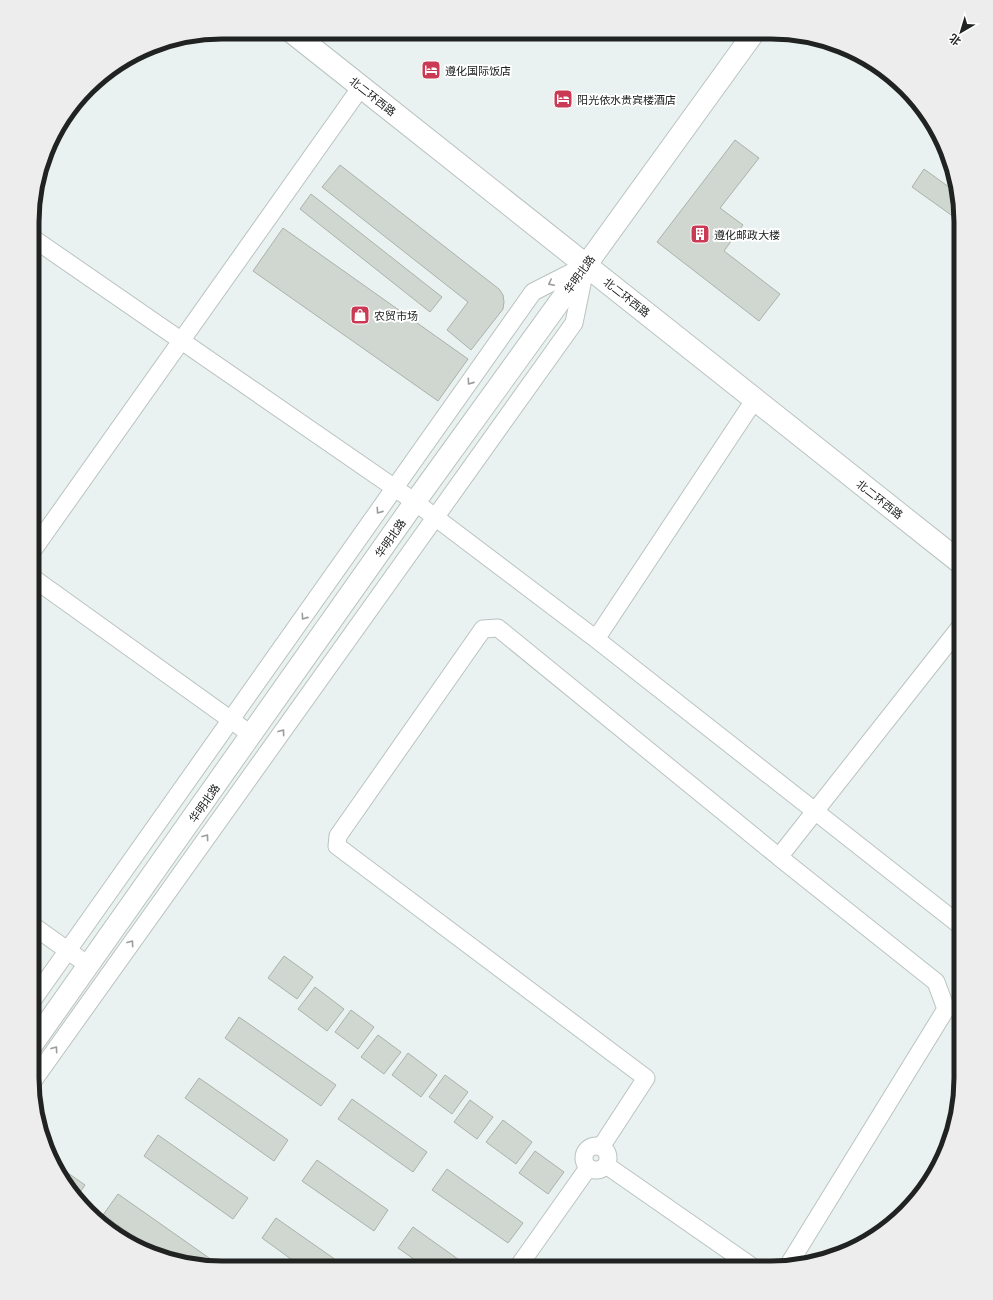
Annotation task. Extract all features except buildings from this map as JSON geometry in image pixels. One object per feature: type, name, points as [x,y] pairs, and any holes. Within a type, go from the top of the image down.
[{"type":"highway","name":"北二环西路","points":[[301,39],[954,556]]},
{"type":"main road","name":"华明北路","points":[[39,1035],[415,502],[748,39]]},
{"type":"street","points":[[39,542],[361,87]]},
{"type":"street","points":[[39,242],[415,502],[596,639],[954,921]]},
{"type":"street","points":[[39,991],[533,292],[586,265]]},
{"type":"street","points":[[39,1073],[574,323],[586,265]]},
{"type":"street","points":[[596,639],[755,399]]},
{"type":"street","points":[[39,582],[252,735]]},
{"type":"street","points":[[601,1147],[646,1078],[337,846],[338,836],[483,629],[498,628],[936,982],[946,1009],[791,1260]]},
{"type":"street","points":[[779,856],[954,635]]},
{"type":"street","points":[[39,930],[88,965]]},
{"type":"street","points":[[597,1146],[601,1147],[608,1155],[606,1165],[600,1170],[592,1170],[588,1168],[584,1161],[585,1154],[590,1148],[597,1146]]},
{"type":"street","points":[[606,1165],[744,1261]]},
{"type":"street","points":[[522,1261],[588,1168]]},
{"type":"place","name":"遵化国际饭店","points":[[431,70]]},
{"type":"place","name":"阳光依水贵宾楼酒店","points":[[563,99]]},
{"type":"place","name":"遵化邮政大楼","points":[[700,234]]},
{"type":"place","name":"农贸市场","points":[[360,315]]}]
